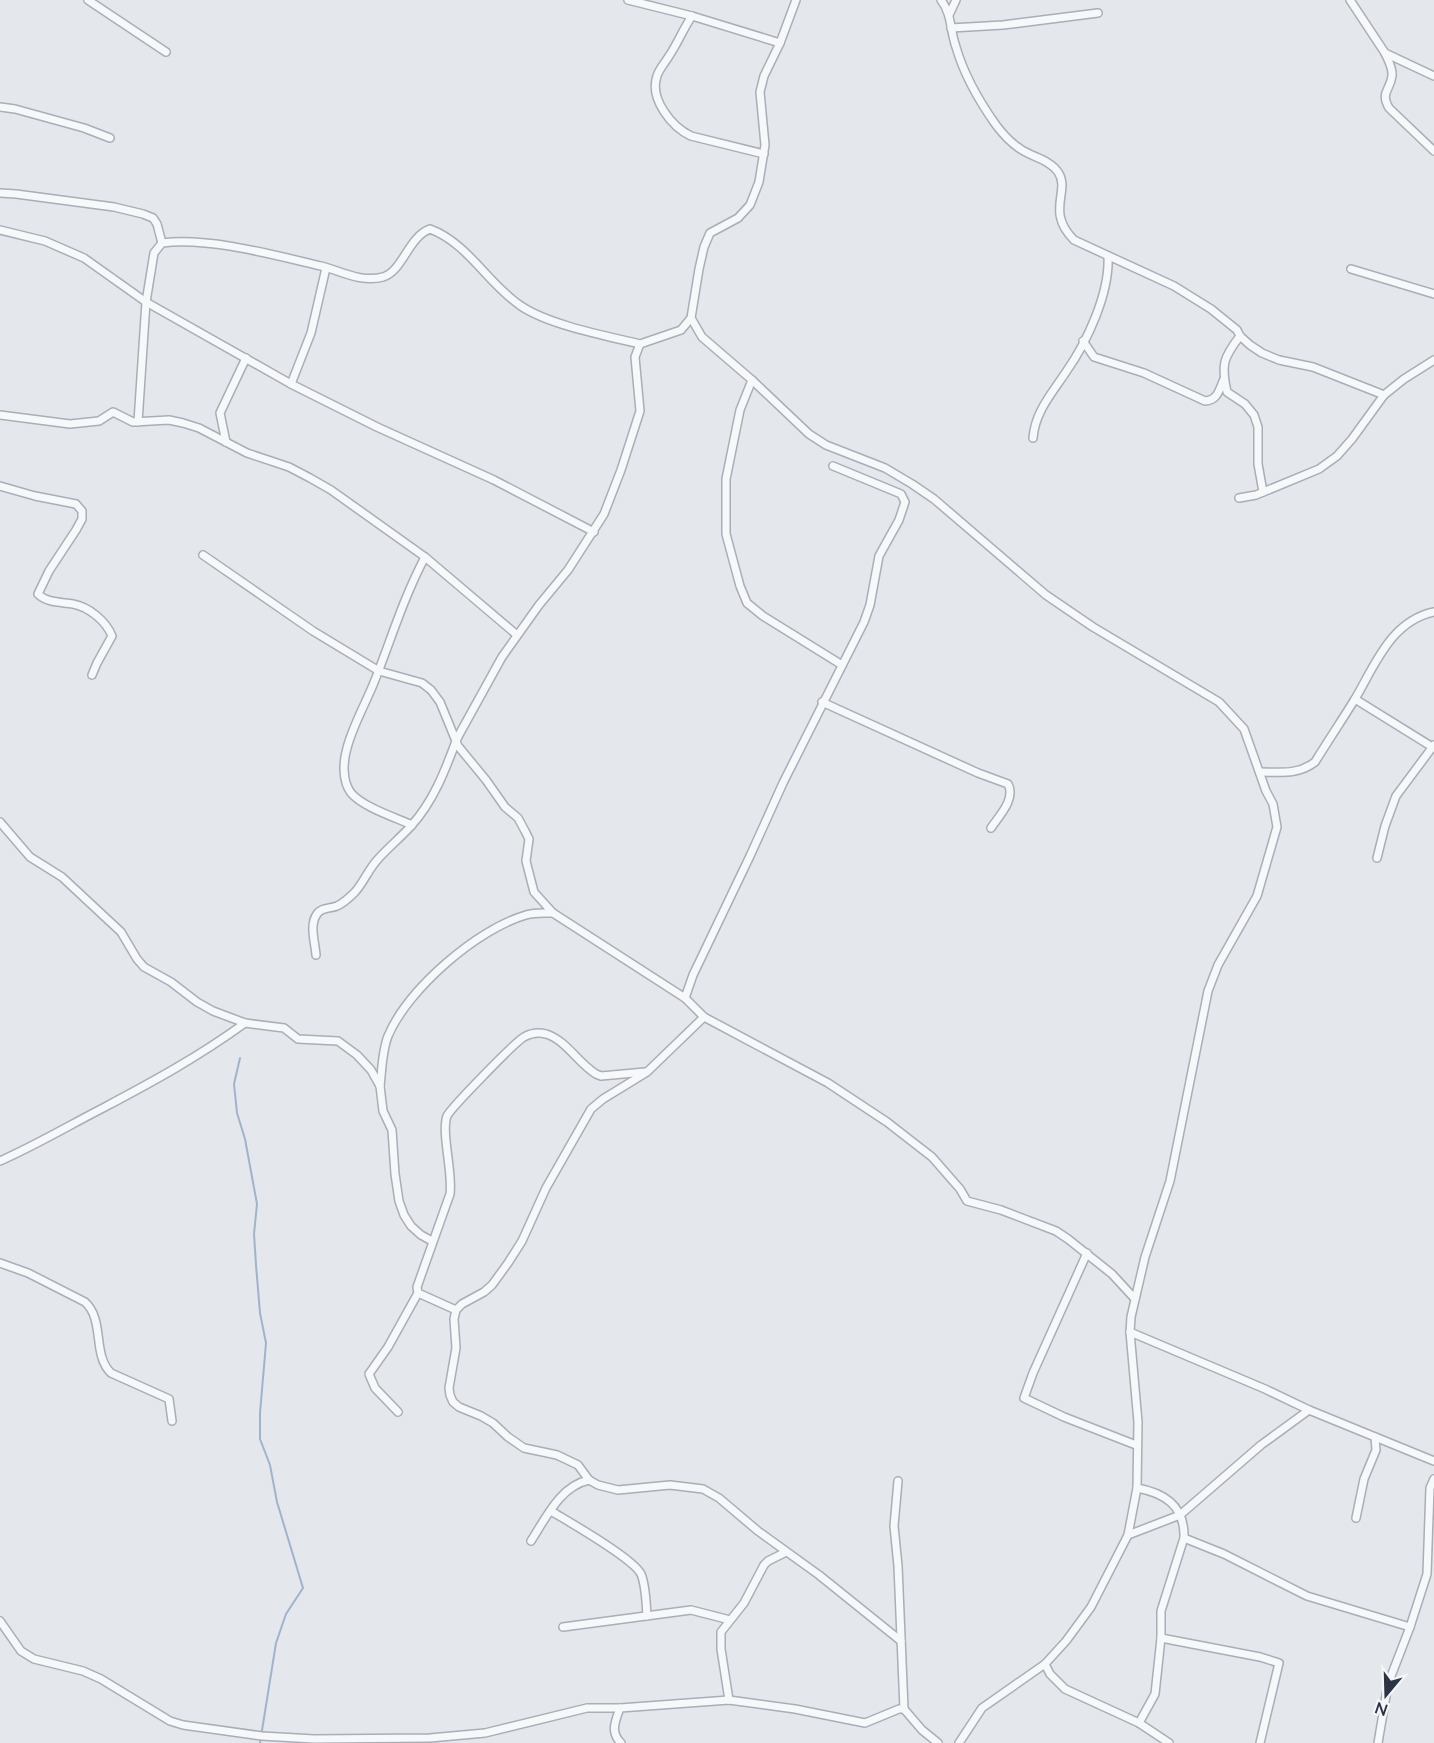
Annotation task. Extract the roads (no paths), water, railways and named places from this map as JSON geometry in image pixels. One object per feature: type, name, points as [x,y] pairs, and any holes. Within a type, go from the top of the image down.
[{"type":"street","points":[[88,0],[166,52]]},
{"type":"street","points":[[628,0],[692,16],[780,43]]},
{"type":"street","points":[[138,422],[146,302],[154,253],[162,243],[182,240],[239,249],[326,268],[356,278],[385,277],[392,272],[422,232],[430,229],[454,242],[519,305],[539,317],[640,344],[681,330],[691,318],[704,247],[710,233],[738,218],[750,206],[759,182],[764,154],[760,92],[764,76],[780,43],[796,0]]},
{"type":"street","points":[[941,0],[950,13]]},
{"type":"street","points":[[956,0],[950,13],[951,28],[962,64],[995,123],[1019,148],[1057,170],[1061,179],[1059,215],[1066,231],[1074,240],[1174,286],[1211,309],[1262,353],[1279,360],[1312,367],[1384,395]]},
{"type":"street","points":[[1350,0],[1391,64],[1393,74],[1384,94],[1384,100],[1389,108],[1434,152]]},
{"type":"street","points":[[951,28],[1003,25],[1098,13]]},
{"type":"street","points":[[692,16],[656,78],[658,97],[664,112],[681,131],[691,136],[764,154]]},
{"type":"street","points":[[1385,53],[1434,76]]},
{"type":"street","points":[[0,107],[84,128],[110,138]]},
{"type":"street","points":[[1,195],[16,194],[114,207],[143,214],[153,218],[157,224],[162,243]]},
{"type":"street","points":[[0,230],[45,241],[74,254],[146,302],[291,384],[377,427],[494,480],[594,532]]},
{"type":"street","points":[[1034,438],[1037,417],[1068,370],[1100,303],[1107,282],[1108,256]]},
{"type":"street","points":[[291,384],[311,333],[326,268]]},
{"type":"street","points":[[1350,269],[1434,294]]},
{"type":"street","points":[[691,318],[702,338],[752,380],[809,434],[825,445],[885,468],[912,484],[934,499],[1046,595],[1093,627],[1219,702],[1244,729],[1266,791],[1273,804],[1277,827],[1257,896],[1218,965],[1208,991],[1170,1181],[1145,1257],[1135,1299],[1130,1332],[1138,1422],[1137,1488],[1128,1534],[1091,1607],[1066,1641],[1045,1664],[982,1708],[959,1743]]},
{"type":"street","points":[[1240,336],[1223,363],[1224,379],[1227,392],[1245,404],[1254,415],[1258,427],[1258,464],[1263,492]]},
{"type":"street","points":[[1083,341],[1094,357],[1144,373],[1205,401],[1217,396],[1224,379]]},
{"type":"street","points":[[316,955],[312,924],[317,914],[322,909],[337,906],[358,889],[379,858],[412,825],[430,800],[446,769],[456,741],[502,657],[568,570],[604,514],[640,411],[635,357],[640,344]]},
{"type":"street","points":[[226,442],[220,412],[246,358]]},
{"type":"street","points":[[1239,498],[1263,492],[1319,469],[1337,456],[1353,439],[1384,395],[1434,360]]},
{"type":"street","points":[[752,380],[740,410],[726,479],[726,534],[740,586],[747,603],[842,664]]},
{"type":"street","points":[[0,415],[70,424],[99,421],[113,412],[138,422],[169,420],[183,423],[247,453],[288,467],[350,503],[425,557],[517,635]]},
{"type":"street","points":[[685,998],[693,975],[822,702],[864,622],[870,605],[879,556],[899,520],[905,502],[901,494],[833,466]]},
{"type":"street","points":[[0,486],[76,504],[82,511],[82,519],[41,585],[38,594],[54,602],[84,607],[110,630],[112,636],[92,675]]},
{"type":"street","points":[[203,555],[313,631],[379,671],[422,683],[431,690],[440,702],[456,741],[505,807],[518,818],[529,839],[526,861],[534,892],[554,913],[685,998],[704,1017],[828,1083],[887,1122],[932,1157],[960,1189],[967,1202],[1001,1210],[1042,1224],[1068,1239],[1112,1274],[1135,1299]]},
{"type":"street","points":[[412,825],[362,802],[351,792],[345,781],[344,767],[347,748],[379,671],[397,617],[425,557]]},
{"type":"street","points":[[1260,772],[1294,773],[1315,762],[1383,649],[1394,635],[1415,618],[1434,612]]},
{"type":"street","points":[[1355,699],[1433,747],[1396,796],[1377,858]]},
{"type":"street","points":[[822,702],[978,773],[1008,784],[1011,789],[1008,802],[991,828]]},
{"type":"street","points":[[0,822],[30,857],[62,877],[121,932],[144,967],[171,982],[213,1011],[245,1023],[284,1028],[298,1039],[338,1041],[357,1055],[371,1070],[380,1086]]},
{"type":"street","points":[[432,1241],[411,1226],[399,1201],[392,1130],[383,1111],[380,1086],[384,1048],[388,1036],[412,997],[468,945],[503,923],[532,913],[554,913]]},
{"type":"street","points":[[704,1017],[647,1072],[591,1109],[546,1188],[522,1241],[501,1274],[484,1292],[462,1304],[456,1310],[454,1319],[455,1358],[449,1388],[453,1401],[459,1407],[493,1423],[524,1448],[557,1455],[578,1465],[589,1480],[598,1485],[618,1490],[670,1485],[703,1489],[719,1498],[901,1641]]},
{"type":"street","points":[[0,1161],[47,1139],[162,1078],[245,1023]]},
{"type":"street","points":[[398,1412],[375,1388],[369,1374],[388,1347],[418,1293],[432,1241],[450,1194],[446,1127],[449,1112],[511,1048],[524,1037],[536,1032],[559,1041],[596,1074],[602,1076],[647,1072]]},
{"type":"street","points":[[1087,1253],[1024,1398],[1064,1417],[1136,1445]]},
{"type":"street","points":[[0,1263],[28,1273],[85,1302],[94,1315],[101,1353],[107,1370],[169,1399],[172,1421]]},
{"type":"street","points":[[418,1293],[456,1310]]},
{"type":"street","points":[[1130,1332],[1309,1410],[1434,1461]]},
{"type":"street","points":[[1128,1534],[1180,1515],[1261,1445],[1309,1410]]},
{"type":"street","points":[[1356,1518],[1364,1479],[1376,1450],[1375,1437]]},
{"type":"street","points":[[1378,1743],[1388,1684],[1410,1627],[1426,1574],[1430,1488],[1434,1479]]},
{"type":"street","points":[[531,1541],[570,1486],[589,1480]]},
{"type":"street","points":[[898,1481],[894,1526],[904,1709],[922,1730],[938,1743]]},
{"type":"street","points":[[1137,1488],[1165,1497],[1173,1504],[1184,1526],[1184,1538],[1161,1611],[1161,1638],[1155,1694],[1139,1723]]},
{"type":"street","points":[[551,1511],[596,1538],[637,1567],[643,1581],[647,1616]]},
{"type":"street","points":[[1184,1538],[1224,1554],[1307,1596],[1410,1627]]},
{"type":"street","points":[[729,1700],[721,1649],[721,1632],[744,1603],[764,1565],[786,1552]]},
{"type":"street","points":[[564,1627],[691,1610],[730,1620]]},
{"type":"street","points":[[0,1622],[21,1651],[34,1659],[83,1671],[101,1679],[170,1721],[262,1736],[314,1739],[430,1738],[485,1733],[588,1708],[620,1708],[729,1700],[795,1709],[865,1723],[904,1709]]},
{"type":"street","points":[[1161,1638],[1260,1657],[1279,1663],[1260,1743]]},
{"type":"street","points":[[1045,1664],[1058,1684],[1065,1689],[1139,1723],[1169,1743]]},
{"type":"street","points":[[620,1708],[614,1733],[621,1743]]},
{"type":"waterway","points":[[240,1058],[234,1084],[237,1113],[245,1139],[257,1204],[254,1234],[256,1265],[260,1313],[266,1343],[260,1439],[270,1465],[277,1502],[303,1588],[286,1614],[276,1643],[260,1743]]}]
